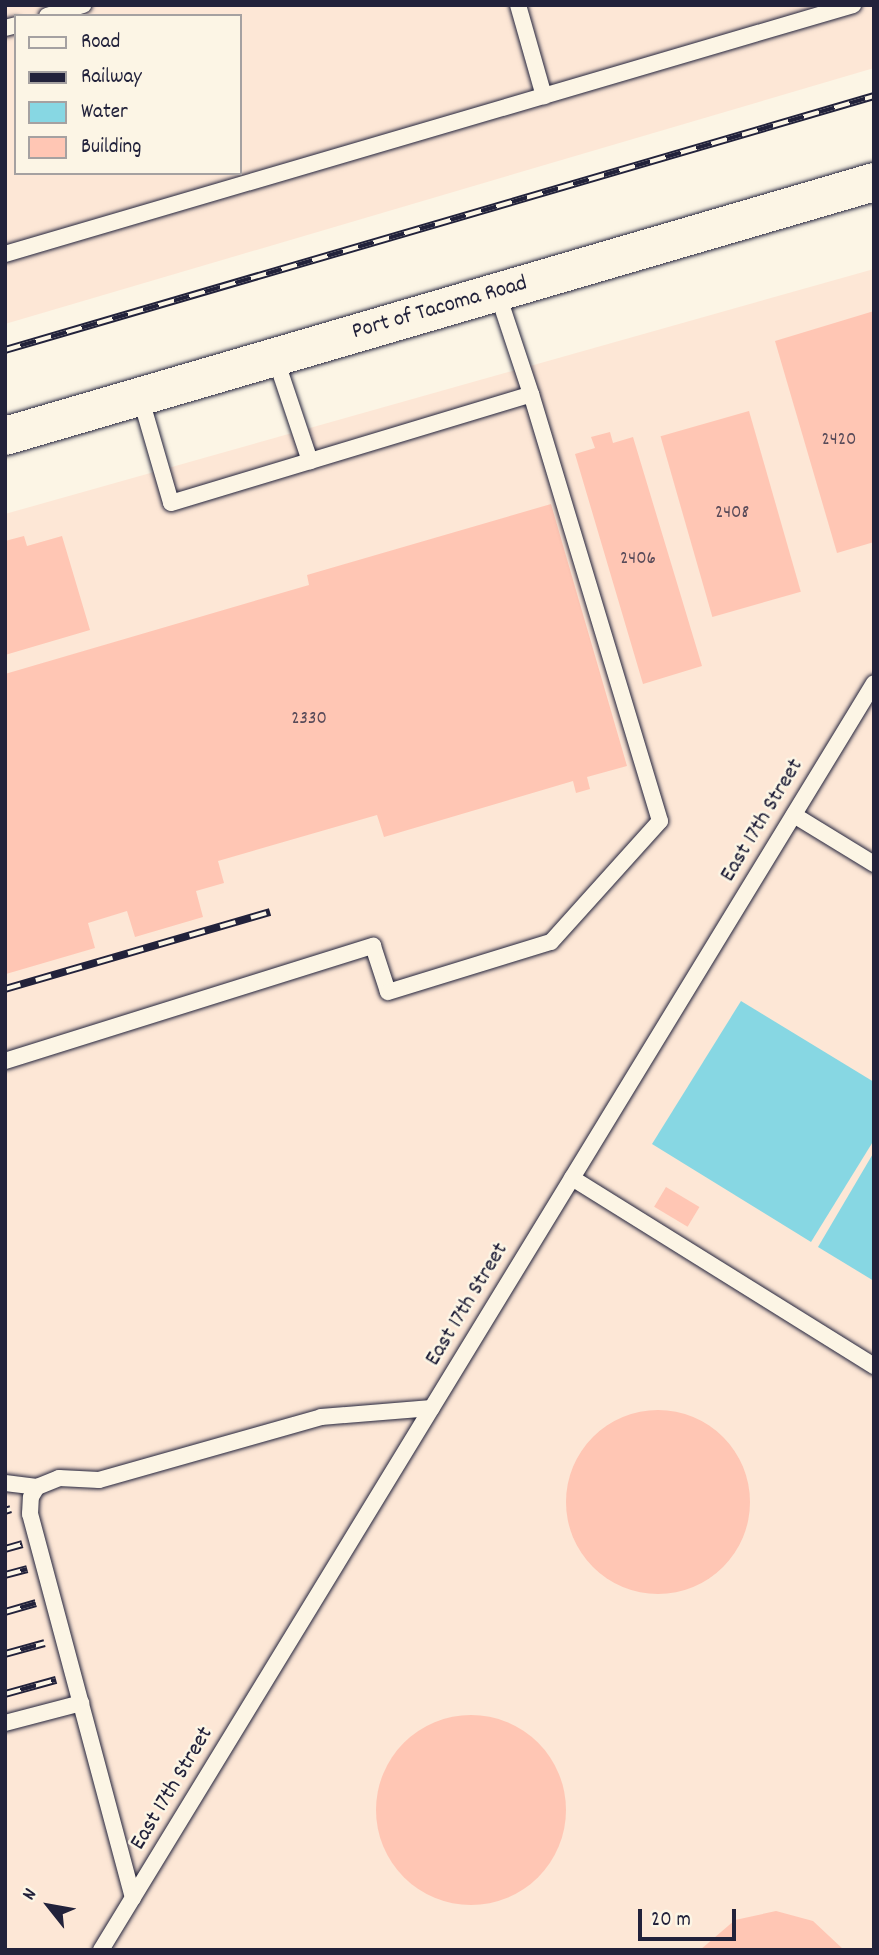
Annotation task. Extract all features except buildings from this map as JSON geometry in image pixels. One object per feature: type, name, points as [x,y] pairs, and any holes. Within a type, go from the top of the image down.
[{"type":"main road","name":"Port of Tacoma Road","points":[[5,436],[874,182]]},
{"type":"lane","points":[[54,14],[83,5]]},
{"type":"lane","points":[[518,5],[544,96]]},
{"type":"lane","points":[[5,254],[853,5]]},
{"type":"lane","points":[[5,1061],[373,946],[388,992],[551,942],[660,821],[531,394],[497,292]]},
{"type":"lane","points":[[275,357],[310,461]]},
{"type":"lane","points":[[140,396],[171,503],[531,394]]},
{"type":"lane","name":"East 17th Street","points":[[101,1950],[874,683]]},
{"type":"lane","points":[[794,815],[874,863]]},
{"type":"lane","points":[[572,1178],[874,1366]]},
{"type":"lane","points":[[5,1483],[37,1487],[58,1478],[99,1480],[321,1417],[432,1408]]},
{"type":"lane","points":[[37,1487],[31,1497],[30,1514],[133,1898]]},
{"type":"lane","points":[[5,1723],[81,1703]]},
{"type":"shaded area","points":[[5,5],[874,5],[874,68],[5,324]]},
{"type":"shaded area","points":[[874,269],[874,1950],[5,1950],[5,514]]},
{"type":"water","points":[[741,1001],[874,1082],[874,1140],[811,1242],[652,1144]]},
{"type":"water","points":[[874,1152],[874,1281],[818,1247]]},
{"type":"railway","points":[[5,350],[874,96]]},
{"type":"railway","points":[[5,989],[270,912]]},
{"type":"railway","points":[[5,1511],[11,1509]]},
{"type":"railway","points":[[5,1549],[22,1544]]},
{"type":"railway","points":[[5,1575],[27,1569]]},
{"type":"railway","points":[[5,1612],[36,1603]]},
{"type":"railway","points":[[5,1654],[45,1643]]},
{"type":"railway","points":[[5,1694],[56,1680]]}]
